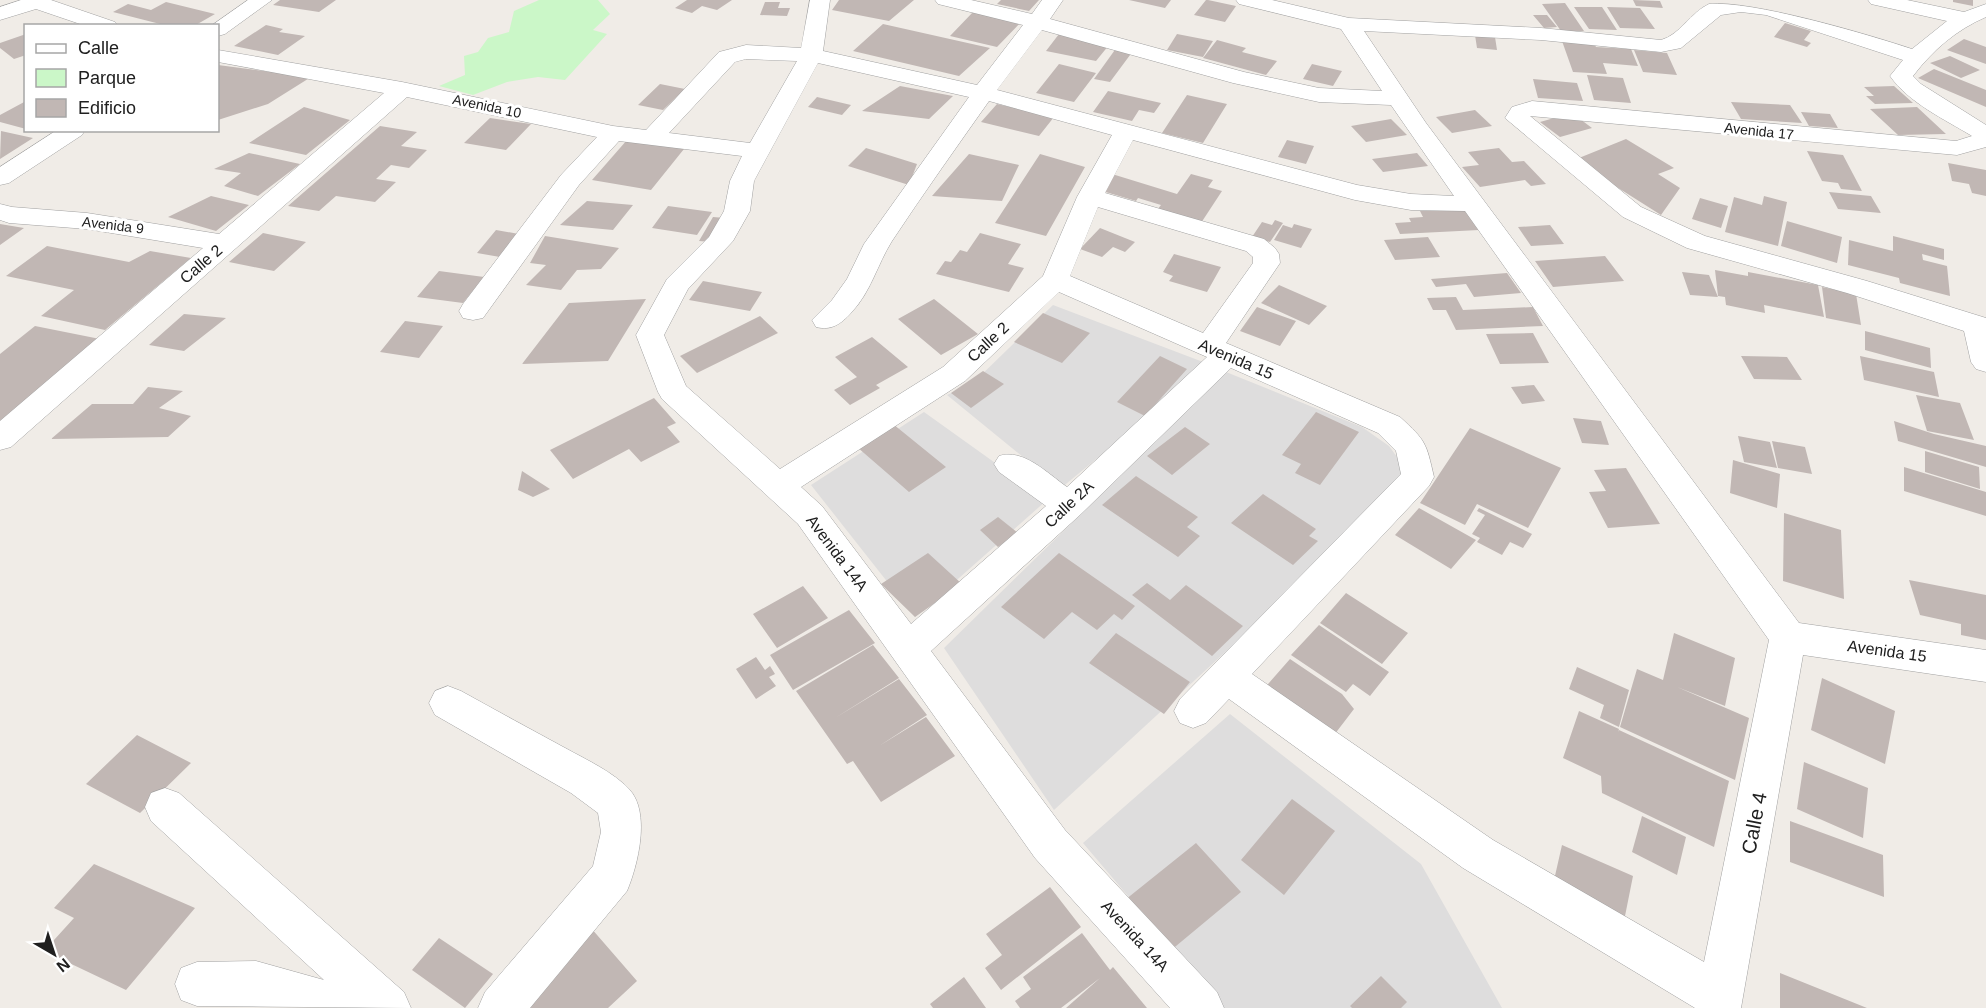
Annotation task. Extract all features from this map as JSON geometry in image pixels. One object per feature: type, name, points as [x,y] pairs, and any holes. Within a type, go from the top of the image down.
[{"type":"street","points":[[219,29],[262,0]]},
{"type":"street","points":[[811,55],[820,0]]},
{"type":"street","points":[[945,0],[1038,22],[1241,78],[1319,95],[1397,98]]},
{"type":"street","points":[[826,320],[842,306],[860,281],[877,244],[982,93],[1053,0]]},
{"type":"street","points":[[1246,0],[1349,24],[1541,34],[1661,46],[1672,43],[1715,9],[1742,6],[1770,9],[1916,57]]},
{"type":"street","points":[[1878,0],[1964,18]]},
{"type":"street","points":[[0,14],[38,1],[102,24]]},
{"type":"street","points":[[1986,10],[1964,18],[1945,29],[1916,57],[1901,76],[1913,89],[1986,135]]},
{"type":"street","points":[[1349,24],[1397,98],[1788,637]]},
{"type":"street","points":[[652,137],[727,57],[746,52],[811,55],[982,93],[1355,192],[1410,202],[1474,204]]},
{"type":"street","name":"Avenida 14A","points":[[811,55],[756,151],[742,181],[738,210],[720,241],[677,285],[650,335],[673,392],[810,515],[1050,844],[1201,1008]]},
{"type":"street","name":"Avenida 10","points":[[219,56],[402,89],[612,133],[756,151]]},
{"type":"street","name":"Calle 2","points":[[0,438],[402,89]]},
{"type":"street","name":"Avenida 17","points":[[1982,327],[1857,287],[1696,242],[1632,212],[1517,118],[1520,112],[1532,108],[1957,148],[1986,140]]},
{"type":"street","points":[[0,178],[71,132]]},
{"type":"street","name":"Calle 2","points":[[778,486],[954,374],[1055,280],[1090,197],[1125,132]]},
{"type":"street","points":[[473,311],[570,180],[612,133]]},
{"type":"street","name":"Calle 2A","points":[[908,649],[1068,504],[1218,351],[1267,263],[1266,254],[1256,245],[1090,197]]},
{"type":"street","name":"Avenida 9","points":[[0,212],[9,215],[87,221],[225,243]]},
{"type":"street","name":"Avenida 15","points":[[1055,280],[1389,425],[1411,446],[1418,477],[1227,677]]},
{"type":"street","points":[[1982,327],[1986,362]]},
{"type":"street","points":[[1010,464],[1068,504]]},
{"type":"street","name":"Avenida 15","points":[[1788,637],[1986,666]]},
{"type":"street","name":"Calle 4","points":[[1719,1002],[1788,637]]},
{"type":"street","points":[[1193,711],[1227,677],[1478,854],[1719,1002]]},
{"type":"street","points":[[448,703],[585,780],[616,803],[622,832],[612,876],[501,1008]]},
{"type":"street","points":[[165,807],[387,1008]]},
{"type":"street","points":[[197,984],[256,983],[341,1008]]},
{"type":"shaded area","points":[[1053,305],[1211,365],[1061,488],[947,395],[973,383]]},
{"type":"shaded area","points":[[1226,372],[1362,427],[1389,446],[1413,479],[1054,810],[944,648]]},
{"type":"shaded area","points":[[924,412],[1047,500],[915,617],[811,485]]},
{"type":"shaded area","points":[[1230,714],[1421,864],[1502,1008],[1223,1008],[1083,843]]},
{"type":"green space","points":[[539,0],[598,0],[610,14],[593,30],[607,34],[565,80],[538,77],[507,82],[473,95],[439,86],[465,75],[464,56],[478,52],[488,38],[509,32],[514,11]]},
{"type":"building","points":[[280,0],[336,0],[319,12],[273,5]]},
{"type":"building","points":[[687,0],[732,0],[717,10],[702,6],[692,13],[675,8]]},
{"type":"building","points":[[839,0],[914,0],[889,21],[832,10]]},
{"type":"building","points":[[1001,0],[1039,0],[1029,11],[997,4]]},
{"type":"building","points":[[1129,0],[1171,0],[1165,8]]},
{"type":"building","points":[[1206,0],[1236,6],[1225,22],[1194,15]]},
{"type":"building","points":[[1633,0],[1660,1],[1663,8],[1636,6]]},
{"type":"building","points":[[1953,0],[1973,0],[1973,6],[1953,2]]},
{"type":"building","points":[[166,2],[215,14],[198,24],[160,24],[113,12],[128,4],[151,10]]},
{"type":"building","points":[[765,2],[780,2],[778,8],[790,8],[787,16],[760,15]]},
{"type":"building","points":[[1565,3],[1584,31],[1561,31],[1542,4]]},
{"type":"building","points":[[1574,7],[1602,7],[1617,30],[1589,29]]},
{"type":"building","points":[[1607,7],[1640,8],[1655,29],[1620,28]]},
{"type":"building","points":[[974,11],[1021,22],[997,47],[950,36]]},
{"type":"building","points":[[1533,15],[1547,15],[1557,27],[1544,28]]},
{"type":"building","points":[[1785,23],[1811,31],[1804,40],[1811,43],[1807,47],[1774,37]]},
{"type":"building","points":[[883,24],[990,48],[959,76],[853,51]]},
{"type":"building","points":[[266,25],[283,29],[279,32],[305,36],[278,55],[234,46]]},
{"type":"building","points":[[1059,34],[1109,45],[1096,61],[1046,51]]},
{"type":"building","points":[[1177,34],[1213,41],[1203,57],[1167,50]]},
{"type":"building","points":[[24,35],[24,56],[14,59],[0,48],[0,43]]},
{"type":"building","points":[[1475,35],[1495,37],[1497,50],[1477,48]]},
{"type":"building","points":[[1964,39],[1986,47],[1986,64],[1947,50]]},
{"type":"building","points":[[1217,40],[1246,48],[1242,52],[1277,61],[1266,75],[1203,58]]},
{"type":"building","points":[[1562,41],[1594,43],[1596,47],[1631,49],[1638,66],[1603,63],[1607,74],[1573,72]]},
{"type":"building","points":[[1117,47],[1133,51],[1110,82],[1094,79]]},
{"type":"building","points":[[1634,50],[1667,53],[1677,75],[1643,72]]},
{"type":"building","points":[[1950,56],[1980,70],[1961,78],[1930,63]]},
{"type":"building","points":[[1059,64],[1096,73],[1074,102],[1036,93]]},
{"type":"building","points":[[1312,64],[1342,71],[1333,86],[1303,79]]},
{"type":"building","points":[[219,65],[311,77],[268,104],[219,120]]},
{"type":"building","points":[[1934,69],[1986,90],[1986,107],[1918,78]]},
{"type":"building","points":[[1587,75],[1623,78],[1631,103],[1594,100]]},
{"type":"building","points":[[1533,79],[1577,83],[1583,101],[1538,98]]},
{"type":"building","points":[[660,84],[685,89],[663,110],[638,105]]},
{"type":"building","points":[[900,86],[953,96],[929,119],[862,111]]},
{"type":"building","points":[[1894,86],[1913,103],[1875,104],[1866,96],[1874,96],[1864,87]]},
{"type":"building","points":[[1108,91],[1161,103],[1154,113],[1139,110],[1132,121],[1093,112]]},
{"type":"building","points":[[1187,95],[1227,104],[1203,143],[1162,133]]},
{"type":"building","points":[[817,97],[851,105],[842,115],[808,107]]},
{"type":"building","points":[[24,102],[24,128],[0,122],[0,115]]},
{"type":"building","points":[[1731,102],[1790,105],[1802,123],[1741,119]]},
{"type":"building","points":[[997,104],[1054,117],[1039,136],[981,122]]},
{"type":"building","points":[[304,107],[350,120],[306,155],[249,143]]},
{"type":"building","points":[[1917,107],[1946,134],[1898,135],[1870,109]]},
{"type":"building","points":[[1475,110],[1492,126],[1452,133],[1436,117]]},
{"type":"building","points":[[1801,112],[1830,114],[1838,128],[1809,126]]},
{"type":"building","points":[[1572,113],[1592,128],[1560,137],[1540,122]]},
{"type":"building","points":[[490,118],[531,124],[506,150],[464,143]]},
{"type":"building","points":[[1391,119],[1407,135],[1366,142],[1351,126]]},
{"type":"building","points":[[380,126],[417,132],[401,146],[427,150],[409,168],[391,165],[376,179],[396,182],[375,202],[336,196],[319,211],[288,206]]},
{"type":"building","points":[[1,131],[33,138],[0,159]]},
{"type":"building","points":[[1626,139],[1674,168],[1658,174],[1680,188],[1661,215],[1574,160]]},
{"type":"building","points":[[627,140],[684,149],[651,190],[592,180]]},
{"type":"building","points":[[1287,140],[1314,146],[1306,164],[1278,157]]},
{"type":"building","points":[[866,148],[917,164],[909,185],[848,166]]},
{"type":"building","points":[[1499,148],[1512,162],[1524,161],[1546,184],[1531,186],[1525,180],[1480,187],[1462,167],[1479,165],[1468,152]]},
{"type":"building","points":[[1807,151],[1843,155],[1862,191],[1841,189],[1838,183],[1822,181]]},
{"type":"building","points":[[249,153],[300,164],[258,196],[224,186],[241,173],[214,169]]},
{"type":"building","points":[[1417,153],[1428,166],[1383,172],[1372,159]]},
{"type":"building","points":[[969,154],[1019,165],[1002,201],[932,196]]},
{"type":"building","points":[[1040,154],[1085,167],[1046,236],[995,223]]},
{"type":"building","points":[[1948,163],[1986,170],[1986,196],[1972,193],[1969,184],[1952,181]]},
{"type":"building","points":[[1112,174],[1177,194],[1191,174],[1213,180],[1208,187],[1222,191],[1201,223],[1157,210],[1161,205],[1138,198],[1136,201],[1099,190]]},
{"type":"building","points":[[1829,192],[1871,196],[1881,213],[1838,209]]},
{"type":"building","points":[[211,196],[249,205],[216,231],[168,217]]},
{"type":"building","points":[[1764,196],[1787,202],[1778,246],[1725,232],[1734,197],[1762,205]]},
{"type":"building","points":[[1700,198],[1728,206],[1721,228],[1692,219]]},
{"type":"building","points":[[587,201],[633,205],[613,230],[560,225]]},
{"type":"building","points":[[668,206],[712,212],[697,235],[652,228]]},
{"type":"building","points":[[1467,209],[1479,230],[1400,234],[1395,223],[1411,222],[1409,218],[1423,217],[1420,211]]},
{"type":"building","points":[[713,217],[725,218],[711,242],[699,241]]},
{"type":"building","points":[[1275,220],[1283,223],[1270,242],[1252,237],[1262,222],[1272,225]]},
{"type":"building","points":[[1787,221],[1842,237],[1837,263],[1781,246]]},
{"type":"building","points":[[0,224],[24,228],[0,245]]},
{"type":"building","points":[[1294,224],[1312,229],[1301,248],[1274,240],[1283,225],[1292,228]]},
{"type":"building","points":[[1550,225],[1564,244],[1531,246],[1518,227]]},
{"type":"building","points":[[1100,228],[1135,242],[1125,252],[1113,247],[1102,257],[1080,249]]},
{"type":"building","points":[[496,230],[519,234],[500,257],[477,253]]},
{"type":"building","points":[[263,233],[306,242],[274,271],[229,262]]},
{"type":"building","points":[[980,233],[1021,244],[1008,264],[1024,268],[1009,292],[936,274],[945,261],[951,262],[960,250],[967,252]]},
{"type":"building","points":[[545,236],[619,248],[601,269],[577,270],[561,290],[526,285],[546,265],[530,263]]},
{"type":"building","points":[[1893,236],[1944,249],[1944,260],[1922,254],[1923,260],[1947,266],[1950,296],[1900,283],[1899,278],[1848,265],[1849,240],[1893,251]]},
{"type":"building","points":[[1428,237],[1440,257],[1395,260],[1384,240]]},
{"type":"building","points":[[47,246],[129,262],[150,251],[191,258],[105,330],[41,316],[74,290],[6,276]]},
{"type":"building","points":[[1174,254],[1221,267],[1207,292],[1169,281],[1173,276],[1163,272]]},
{"type":"building","points":[[1605,256],[1624,281],[1553,287],[1535,261]]},
{"type":"building","points":[[1715,270],[1748,276],[1748,272],[1818,285],[1824,317],[1764,305],[1765,313],[1726,305],[1725,297],[1718,296]]},
{"type":"building","points":[[439,271],[484,277],[463,303],[417,297]]},
{"type":"building","points":[[1682,272],[1709,275],[1718,297],[1690,295]]},
{"type":"building","points":[[1507,273],[1521,293],[1474,297],[1466,284],[1436,287],[1431,279]]},
{"type":"building","points":[[703,281],[762,292],[750,311],[689,300]]},
{"type":"building","points":[[1279,285],[1327,306],[1309,325],[1261,303]]},
{"type":"building","points":[[1822,287],[1856,294],[1861,325],[1826,318]]},
{"type":"building","points":[[1456,297],[1463,310],[1533,307],[1543,326],[1456,330],[1446,310],[1433,310],[1427,298]]},
{"type":"building","points":[[646,299],[608,361],[522,364],[569,303]]},
{"type":"building","points":[[934,299],[978,334],[941,355],[898,319]]},
{"type":"building","points":[[1257,307],[1296,321],[1280,346],[1240,331]]},
{"type":"building","points":[[1043,313],[1090,333],[1062,363],[1014,342]]},
{"type":"building","points":[[184,314],[226,318],[184,351],[149,345]]},
{"type":"building","points":[[760,316],[778,333],[697,373],[680,356]]},
{"type":"building","points":[[405,321],[443,326],[419,358],[380,352]]},
{"type":"building","points":[[35,326],[100,339],[0,425],[0,354]]},
{"type":"building","points":[[1865,331],[1930,348],[1931,368],[1865,350]]},
{"type":"building","points":[[1533,333],[1549,363],[1500,364],[1486,334]]},
{"type":"building","points":[[872,337],[908,367],[876,385],[880,388],[850,405],[834,390],[857,377],[835,357]]},
{"type":"building","points":[[1160,356],[1187,369],[1145,416],[1117,402]]},
{"type":"building","points":[[1741,356],[1787,357],[1802,380],[1754,379]]},
{"type":"building","points":[[1860,356],[1934,372],[1939,397],[1864,380]]},
{"type":"building","points":[[983,371],[1004,384],[971,408],[951,393]]},
{"type":"building","points":[[1534,385],[1545,401],[1522,404],[1511,387]]},
{"type":"building","points":[[148,387],[183,391],[159,408],[191,416],[168,437],[51,439],[92,404],[133,404]]},
{"type":"building","points":[[1916,395],[1960,403],[1974,440],[1927,431]]},
{"type":"building","points":[[654,398],[676,423],[667,427],[680,442],[641,462],[629,449],[573,479],[550,450]]},
{"type":"building","points":[[1316,412],[1359,432],[1320,485],[1295,473],[1301,464],[1282,455]]},
{"type":"building","points":[[1573,418],[1601,421],[1609,445],[1582,443]]},
{"type":"building","points":[[1894,421],[1934,434],[1986,446],[1986,467],[1898,441]]},
{"type":"building","points":[[893,424],[946,467],[909,492],[857,447]]},
{"type":"building","points":[[1185,427],[1210,444],[1172,475],[1147,456]]},
{"type":"building","points":[[1470,428],[1561,468],[1528,528],[1477,504],[1465,525],[1420,503]]},
{"type":"building","points":[[1738,436],[1770,442],[1777,468],[1744,462]]},
{"type":"building","points":[[1772,441],[1805,447],[1812,474],[1778,468]]},
{"type":"building","points":[[1925,451],[1979,467],[1980,489],[1925,472]]},
{"type":"building","points":[[1733,460],[1780,474],[1777,508],[1730,493]]},
{"type":"building","points":[[1904,467],[1986,492],[1986,516],[1904,491]]},
{"type":"building","points":[[1626,468],[1660,524],[1608,528],[1589,492],[1606,491],[1594,470]]},
{"type":"building","points":[[522,471],[550,489],[533,497],[518,490]]},
{"type":"building","points":[[1136,476],[1198,517],[1187,527],[1200,536],[1178,557],[1102,505]]},
{"type":"building","points":[[1263,494],[1316,529],[1309,536],[1318,541],[1293,565],[1231,523]]},
{"type":"building","points":[[1419,508],[1476,540],[1451,569],[1395,535]]},
{"type":"building","points":[[1479,508],[1532,534],[1523,548],[1510,542],[1502,555],[1477,542],[1480,538],[1472,534],[1485,515],[1477,511]]},
{"type":"building","points":[[1784,513],[1841,530],[1844,599],[1783,581]]},
{"type":"building","points":[[998,517],[1018,533],[998,547],[980,530]]},
{"type":"building","points":[[928,553],[962,584],[915,617],[881,584]]},
{"type":"building","points":[[1059,553],[1135,606],[1122,620],[1114,614],[1097,630],[1072,612],[1044,639],[1001,607]]},
{"type":"building","points":[[1909,580],[1986,595],[1986,640],[1961,635],[1961,624],[1920,615]]},
{"type":"building","points":[[1147,583],[1170,600],[1186,585],[1243,626],[1212,656],[1132,595]]},
{"type":"building","points":[[803,586],[828,618],[777,648],[753,614]]},
{"type":"building","points":[[1346,593],[1408,633],[1382,664],[1320,623]]},
{"type":"building","points":[[849,610],[875,643],[793,690],[770,655]]},
{"type":"building","points":[[1319,625],[1389,672],[1370,696],[1353,684],[1346,692],[1291,655]]},
{"type":"building","points":[[1116,633],[1190,682],[1164,714],[1089,663]]},
{"type":"building","points":[[1674,633],[1735,658],[1725,706],[1677,687],[1749,718],[1735,780],[1620,727],[1637,669],[1663,680]]},
{"type":"building","points":[[873,645],[899,678],[835,718],[899,679],[927,715],[879,746],[926,717],[955,756],[881,802],[853,761],[847,764],[796,691]]},
{"type":"building","points":[[756,657],[765,670],[770,666],[775,674],[769,677],[776,686],[756,699],[736,669]]},
{"type":"building","points":[[1290,659],[1342,694],[1354,709],[1331,739],[1262,691]]},
{"type":"building","points":[[1577,667],[1629,690],[1619,727],[1600,718],[1604,705],[1569,689]]},
{"type":"building","points":[[1822,678],[1895,711],[1885,764],[1811,730]]},
{"type":"building","points":[[1579,711],[1619,729],[1618,732],[1619,730],[1729,781],[1714,847],[1602,793],[1601,776],[1563,758]]},
{"type":"building","points":[[137,735],[191,763],[140,813],[86,784]]},
{"type":"building","points":[[1804,762],[1868,788],[1863,838],[1797,809]]},
{"type":"building","points":[[1292,799],[1335,831],[1284,895],[1241,860]]},
{"type":"building","points":[[1642,816],[1686,837],[1677,875],[1632,852]]},
{"type":"building","points":[[1790,821],[1883,855],[1884,897],[1790,862]]},
{"type":"building","points":[[1196,843],[1241,892],[1158,961],[1115,908]]},
{"type":"building","points":[[1562,845],[1633,876],[1624,921],[1552,889]]},
{"type":"building","points":[[94,864],[195,908],[126,990],[44,951],[74,918],[54,908]]},
{"type":"building","points":[[1050,887],[1081,927],[1001,990],[985,968],[1002,955],[986,934]]},
{"type":"building","points":[[591,928],[637,981],[608,1008],[529,1008]]},
{"type":"building","points":[[1082,933],[1110,970],[1113,967],[1147,1008],[1066,1008],[1100,978],[1061,1008],[1020,1008],[1015,1001],[1031,989],[1023,977]]},
{"type":"building","points":[[439,938],[493,974],[465,1008],[412,970]]},
{"type":"building","points":[[1780,973],[1867,1008],[1780,1008]]},
{"type":"building","points":[[1381,976],[1407,1002],[1401,1008],[1352,1008],[1350,1006]]},
{"type":"building","points":[[964,977],[986,1008],[933,1008],[930,1004]]}]
